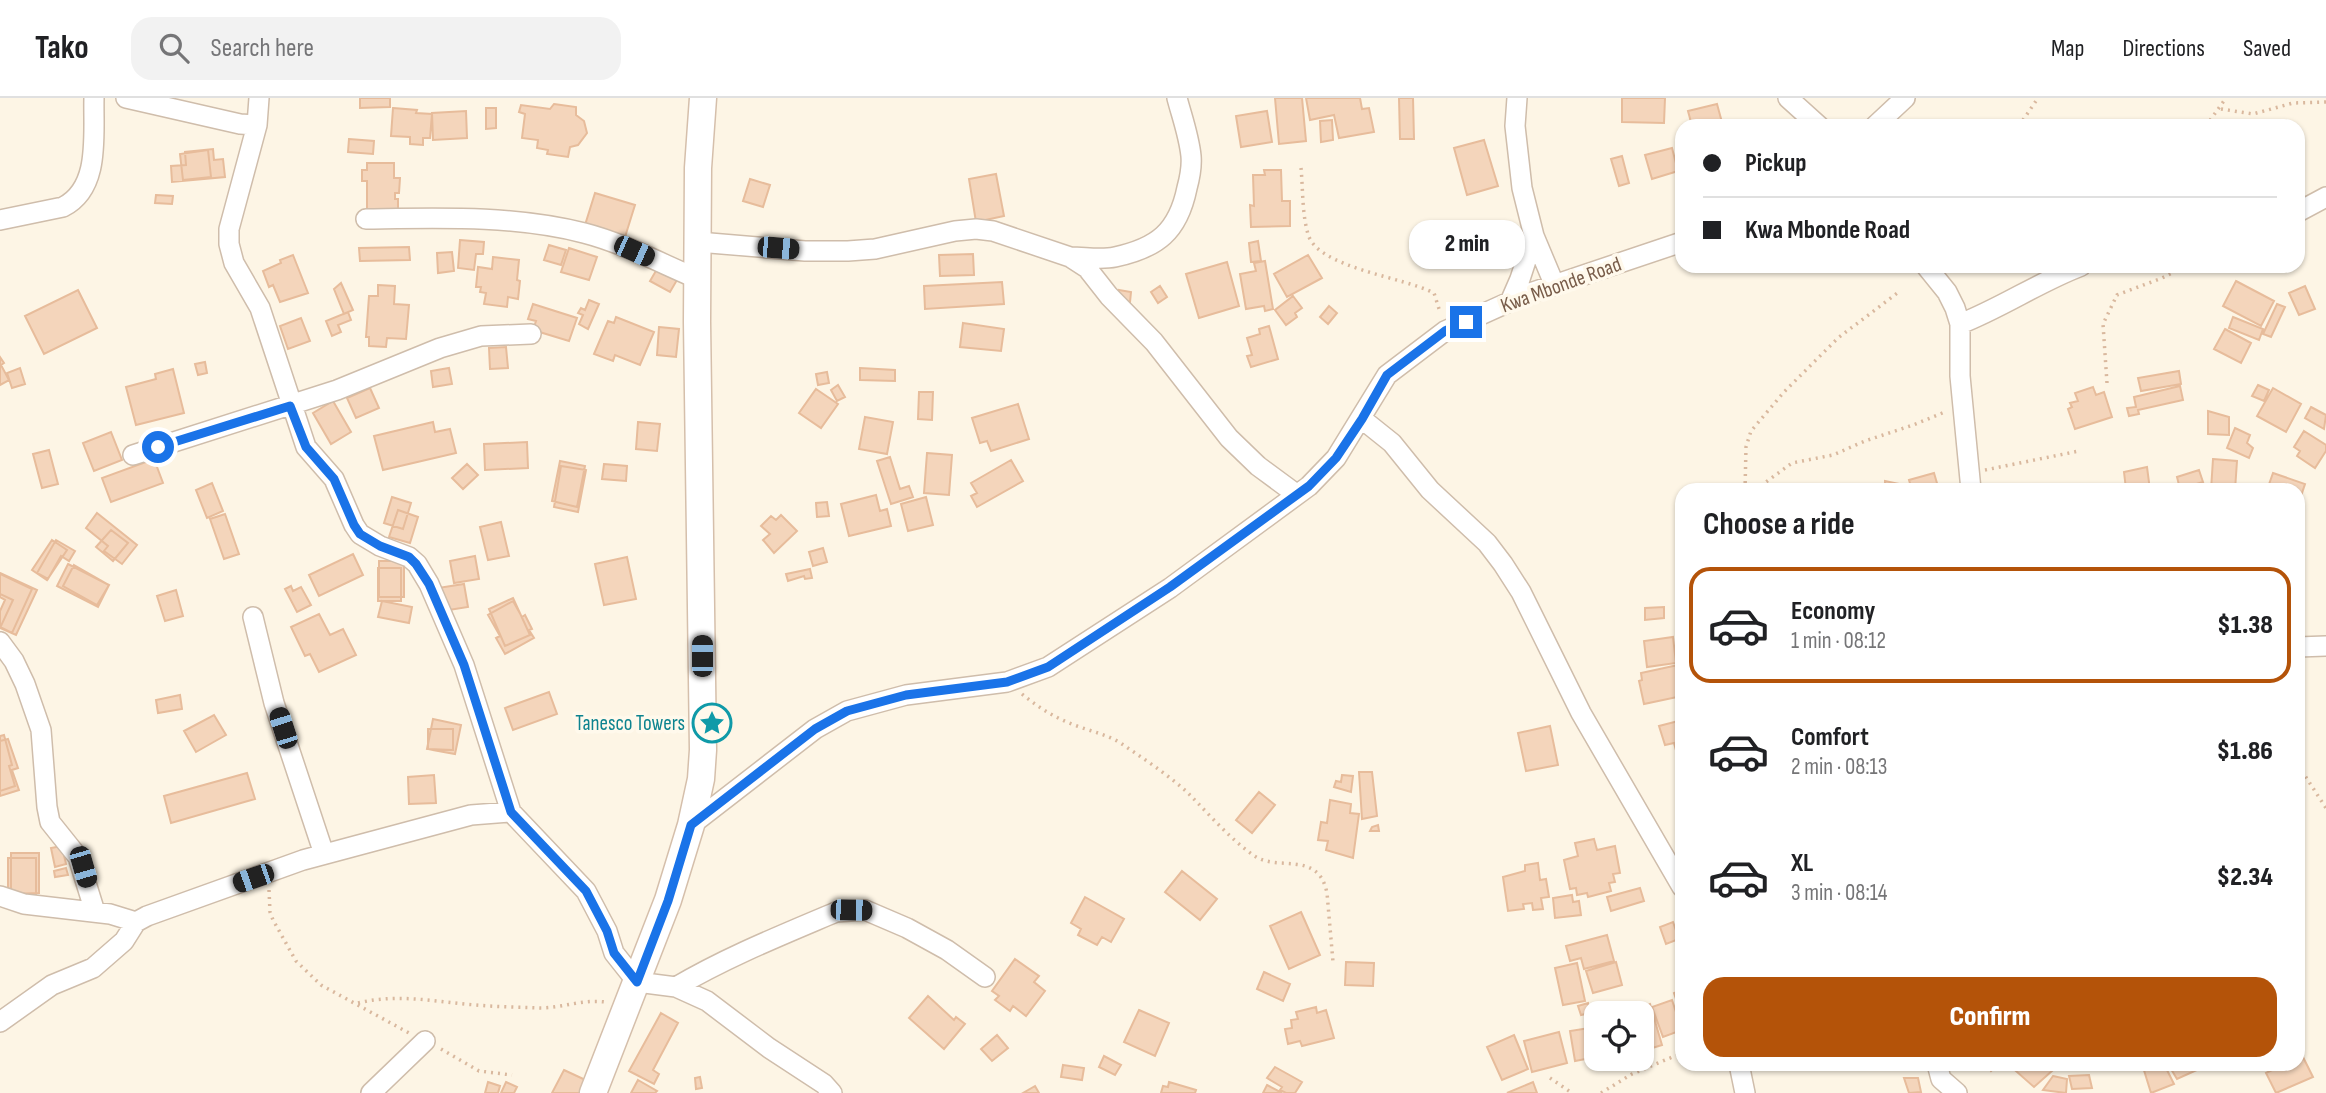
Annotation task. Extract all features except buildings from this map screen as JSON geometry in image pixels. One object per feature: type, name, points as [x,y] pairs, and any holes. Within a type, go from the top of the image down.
[{"type":"street","points":[[0,220],[63,207],[73,202],[83,191],[90,175],[94,98]]},
{"type":"street","points":[[126,98],[240,124],[257,125]]},
{"type":"street","points":[[259,98],[257,125],[229,229],[229,244],[234,263],[260,308],[290,406],[306,447],[334,479],[360,534],[380,546],[409,557],[429,584],[464,665],[511,812],[586,891],[607,931],[631,993]]},
{"type":"street","points":[[1070,257],[1112,258],[1149,247],[1174,226],[1184,204],[1191,172],[1188,139],[1177,98]]},
{"type":"street","points":[[1517,98],[1515,126],[1522,188],[1534,236],[1555,286]]},
{"type":"street","points":[[1787,98],[1811,119]]},
{"type":"street","points":[[1882,119],[1905,98]]},
{"type":"street","points":[[593,1093],[668,901],[691,825],[701,779],[703,750],[698,168],[702,99]]},
{"type":"street","points":[[2305,208],[2326,197]]},
{"type":"street","points":[[366,219],[441,218],[536,224],[613,242],[698,279]]},
{"type":"street","points":[[698,242],[805,251],[848,251],[875,249],[955,230],[976,229],[993,231],[1070,257],[1087,268],[1109,296],[1154,342],[1229,438],[1258,466],[1296,494]]},
{"type":"street","points":[[1510,302],[1534,236]]},
{"type":"street","name":"Kwa Mbonde Road","points":[[691,825],[815,729],[847,711],[906,695],[1007,682],[1048,667],[1170,587],[1309,486],[1336,458],[1387,375],[1445,331],[1510,302],[1675,244]]},
{"type":"street","points":[[1932,273],[1947,292],[1960,324],[1960,376],[1970,481]]},
{"type":"street","points":[[1960,324],[1994,311],[2062,273]]},
{"type":"street","points":[[134,455],[360,382],[440,348],[481,336],[531,334]]},
{"type":"street","points":[[1362,419],[1392,443],[1430,490],[1486,542],[1503,564],[1521,592],[1581,713],[1675,875]]},
{"type":"street","points":[[253,617],[274,703],[324,855]]},
{"type":"street","points":[[0,642],[15,661],[41,730],[48,816],[78,857],[95,912]]},
{"type":"street","points":[[2305,647],[2326,646]]},
{"type":"street","points":[[0,1022],[52,985],[100,964],[124,941],[136,922],[159,911],[324,855],[471,815],[511,812]]},
{"type":"street","points":[[0,896],[24,904],[95,912],[136,922]]},
{"type":"street","points":[[631,993],[676,987],[713,965],[744,951],[836,912],[851,910],[865,910],[907,928],[947,950],[985,977]]},
{"type":"street","points":[[676,987],[707,1001],[769,1048],[824,1084],[832,1093]]},
{"type":"street","points":[[371,1093],[425,1041]]},
{"type":"street","points":[[1740,1071],[1745,1093]]},
{"type":"street","points":[[1939,1071],[1941,1079],[1957,1093]]},
{"type":"path","points":[[2024,119],[2038,98]]},
{"type":"path","points":[[2212,119],[2226,98]]},
{"type":"path","points":[[2221,109],[2253,114],[2293,103],[2326,102]]},
{"type":"path","points":[[1301,168],[1308,233],[1315,246],[1334,259],[1363,271],[1406,281],[1434,293],[1445,331]]},
{"type":"path","points":[[2107,383],[2103,324],[2117,295],[2172,273]]},
{"type":"path","points":[[1745,483],[1746,447],[1751,431],[1818,356],[1900,291]]},
{"type":"path","points":[[1765,483],[1792,463],[1833,456],[1963,404]]},
{"type":"path","points":[[1970,481],[2079,451]]},
{"type":"path","points":[[1007,682],[1038,708],[1125,746],[1184,789],[1256,857],[1296,863],[1316,871],[1326,886],[1333,962]]},
{"type":"path","points":[[2305,776],[2326,808]]},
{"type":"path","points":[[273,871],[269,890],[270,912],[279,934],[304,971],[321,985],[479,1071],[512,1075]]},
{"type":"path","points":[[356,1004],[374,999],[405,997],[477,1006],[542,1008],[631,993]]},
{"type":"path","points":[[1601,1093],[1632,1074],[1675,1056]]},
{"type":"path","points":[[1549,1078],[1572,1093]]},
{"type":"place","name":"Tanesco Towers","points":[[712,723]]},
{"type":"route","points":[[158,447],[290,406],[306,447],[334,479],[360,534],[380,546],[409,557],[429,584],[464,665],[511,812],[586,891],[600,915],[614,953],[637,982],[668,901],[691,825],[815,729],[847,711],[906,695],[1007,682],[1048,667],[1170,587],[1309,486],[1336,458],[1387,375],[1445,331],[1466,322]]}]
